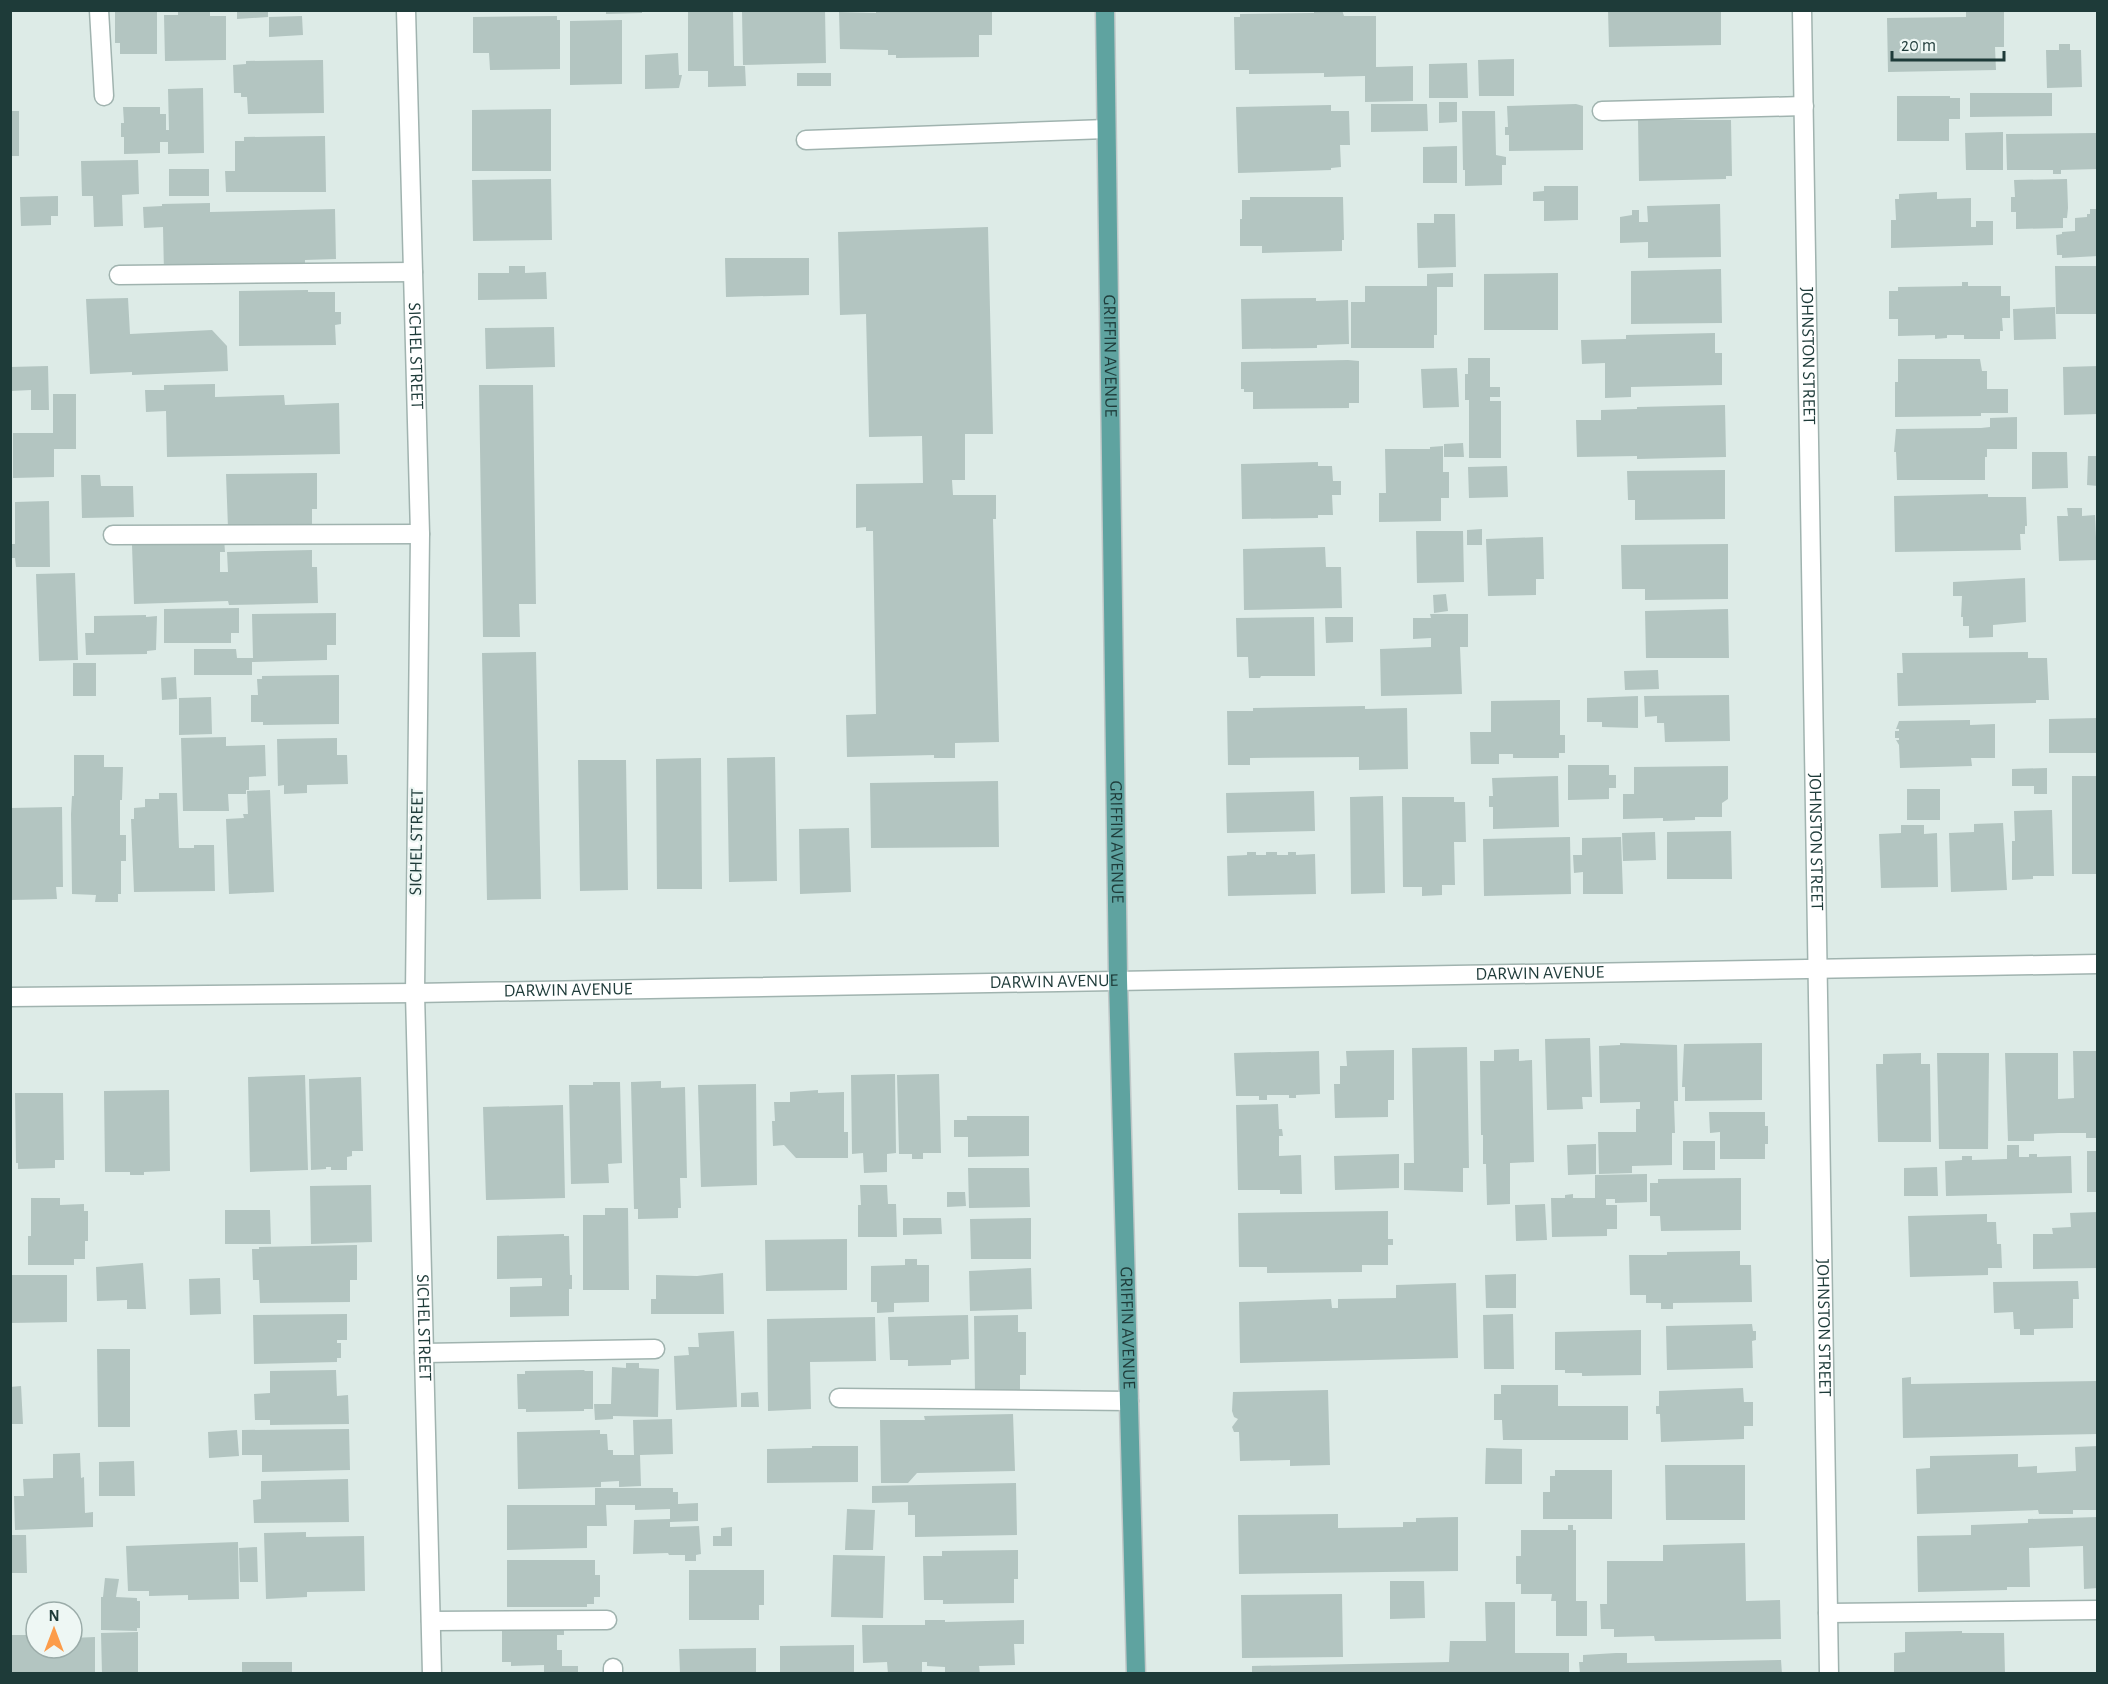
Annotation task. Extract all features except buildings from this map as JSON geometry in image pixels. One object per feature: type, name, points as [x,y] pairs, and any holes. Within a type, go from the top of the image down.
[{"type":"main road","name":"GRIFFIN AVENUE","points":[[1105,10],[1118,979],[1136,1674]]},
{"type":"street","points":[[99,10],[104,96]]},
{"type":"street","name":"SICHEL STREET","points":[[406,10],[420,534],[415,993],[432,1674]]},
{"type":"street","name":"JOHNSTON STREET","points":[[1802,10],[1829,1674]]},
{"type":"street","points":[[1602,111],[1804,106]]},
{"type":"street","points":[[806,140],[1106,129]]},
{"type":"street","points":[[119,275],[413,272]]},
{"type":"street","points":[[113,535],[420,534]]},
{"type":"street","name":"DARWIN AVENUE","points":[[10,997],[415,993],[1118,979],[2097,964]]},
{"type":"street","points":[[424,1353],[655,1349]]},
{"type":"street","points":[[839,1398],[1129,1401]]},
{"type":"street","points":[[1828,1613],[2097,1610]]},
{"type":"street","points":[[431,1621],[607,1620]]}]
